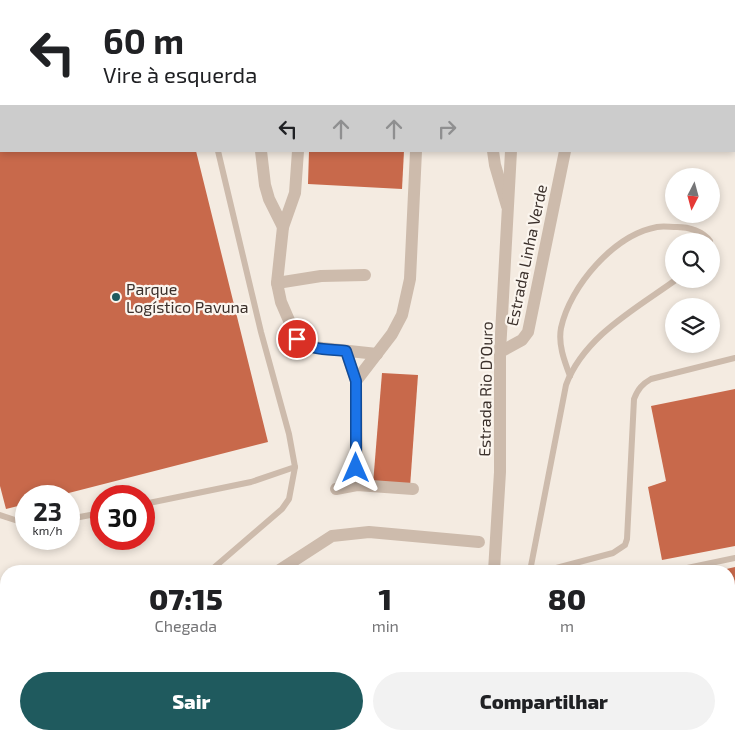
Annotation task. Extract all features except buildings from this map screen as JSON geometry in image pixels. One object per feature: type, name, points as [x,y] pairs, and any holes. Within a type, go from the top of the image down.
[{"type":"street","points":[[261,152],[265,184],[269,198],[283,227]]},
{"type":"street","points":[[298,152],[295,193],[283,227],[277,282],[281,302],[297,339],[303,345],[377,354]]},
{"type":"street","points":[[356,381],[392,334],[402,315],[410,279],[416,152]]},
{"type":"street","name":"Estrada Rio D'Ouro","points":[[493,152],[507,206]]},
{"type":"street","name":"Estrada Rio D'Ouro","points":[[494,565],[500,472],[500,352],[511,152]]},
{"type":"street","name":"Estrada Linha Verde","points":[[500,352],[522,340],[528,332],[565,152]]},
{"type":"street","points":[[277,282],[320,276],[365,275]]},
{"type":"street","points":[[346,351],[356,381],[356,485]]},
{"type":"street","points":[[336,489],[356,485],[413,488]]},
{"type":"street","points":[[287,565],[332,536],[369,532],[479,542]]},
{"type":"lane","points":[[217,565],[282,509],[289,499],[295,467],[289,434],[261,332],[218,152]]},
{"type":"lane","points":[[570,376],[561,347],[561,327],[579,285],[592,269],[627,240],[657,228],[681,227],[698,230],[701,233]]},
{"type":"lane","points":[[531,565],[566,385],[570,376],[580,358],[593,342],[607,329],[665,288]]},
{"type":"lane","points":[[568,565],[613,553],[625,546],[627,540],[634,399],[637,390],[651,379],[735,358]]},
{"type":"lane","points":[[155,502],[251,482],[295,467]]},
{"type":"lane","points":[[0,515],[15,520]]},
{"type":"lane","points":[[702,565],[735,558]]},
{"type":"place","name":"Parque Logístico Pavuna","points":[[116,297]]},
{"type":"route","points":[[297,339],[303,345],[346,351],[356,381],[356,468]]}]
